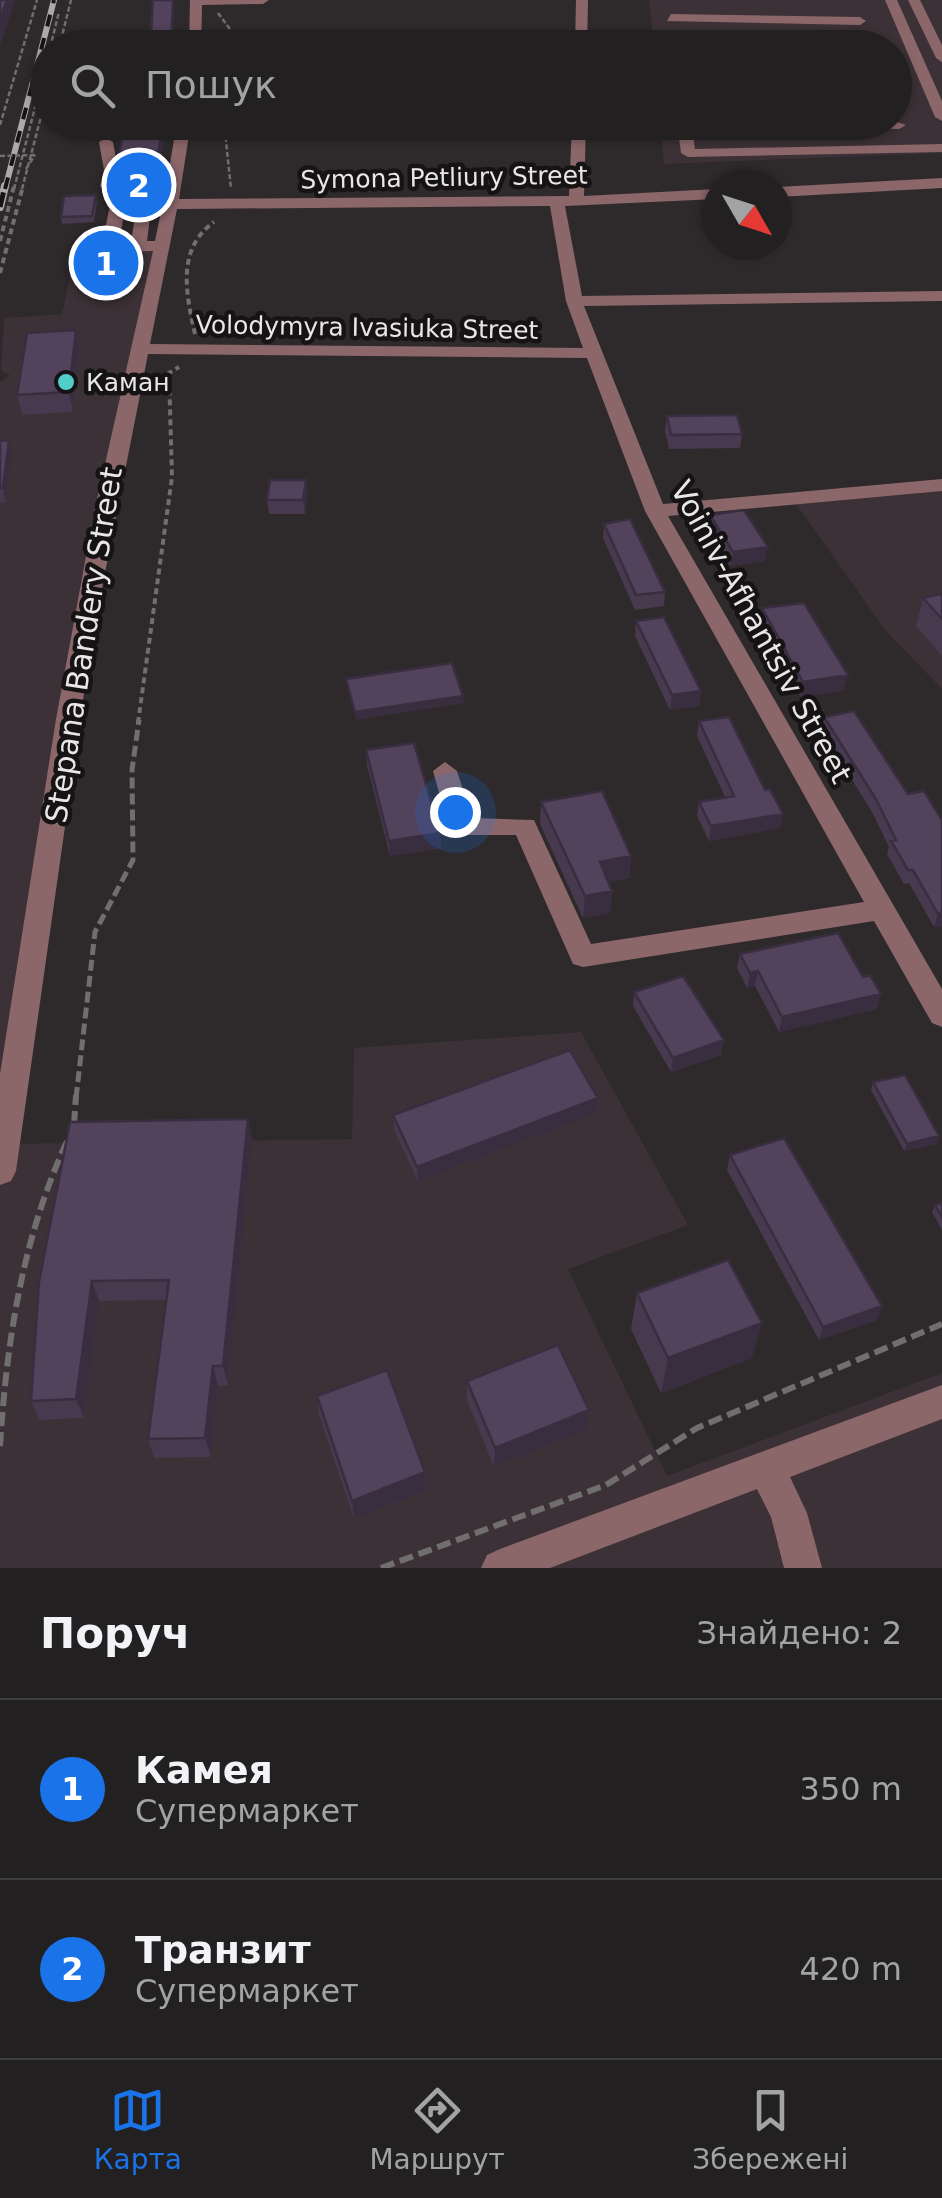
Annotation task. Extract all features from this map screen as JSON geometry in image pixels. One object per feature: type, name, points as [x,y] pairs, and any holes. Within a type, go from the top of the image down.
[{"type":"street","points":[[195,30],[196,1],[263,0]]},
{"type":"street","points":[[581,30],[582,0]]},
{"type":"street","points":[[891,0],[904,30]]},
{"type":"street","points":[[914,0],[942,58]]},
{"type":"street","points":[[672,30],[670,5],[855,8],[863,30]]},
{"type":"street","points":[[912,48],[942,117]]},
{"type":"street","name":"Stepana Bandery Street","points":[[0,1170],[79,649],[108,492],[164,246],[181,140]]},
{"type":"street","name":"Voiniv-Afhantsiv Street","points":[[575,140],[566,202],[574,300],[655,512],[942,1015]]},
{"type":"street","points":[[824,140],[942,148]]},
{"type":"street","points":[[905,140],[907,146]]},
{"type":"street","points":[[106,142],[112,170],[108,186],[118,199],[110,247],[164,246]]},
{"type":"street","points":[[792,191],[942,183]]},
{"type":"street","name":"Symona Petliury Street","points":[[118,199],[566,202],[702,195]]},
{"type":"street","points":[[138,246],[144,198]]},
{"type":"street","points":[[574,300],[942,296]]},
{"type":"street","name":"Volodymyra Ivasiuka Street","points":[[140,349],[594,353]]},
{"type":"street","points":[[655,512],[942,485]]},
{"type":"street","points":[[445,771],[462,828],[525,826],[583,956],[884,909]]},
{"type":"street","points":[[500,1568],[942,1402]]},
{"type":"street","points":[[766,1468],[788,1512],[802,1568]]},
{"type":"path","points":[[0,124],[37,0]]},
{"type":"path","points":[[64,30],[71,0]]},
{"type":"path","points":[[218,10],[220,20],[229,30]]},
{"type":"path","points":[[54,30],[59,12]]},
{"type":"path","points":[[0,241],[30,126]]},
{"type":"path","points":[[0,273],[34,140]]},
{"type":"path","points":[[226,140],[232,196]]},
{"type":"path","points":[[0,156],[34,155],[32,166],[26,169]]},
{"type":"path","points":[[196,336],[186,282],[188,252],[202,228],[218,220]]},
{"type":"path","points":[[0,1446],[18,1275],[46,1180],[74,1127],[82,1020],[95,932],[133,860],[132,770],[172,477],[167,390],[169,373],[185,364]]},
{"type":"path","points":[[380,1568],[606,1485],[697,1428],[942,1324]]},
{"type":"shaded area","points":[[649,0],[942,0],[942,153],[664,164],[662,140],[912,140],[912,30],[652,30]]},
{"type":"shaded area","points":[[164,246],[134,372],[5,1144],[352,1139],[354,1048],[581,1032],[688,1225],[568,1269],[667,1476],[942,1373],[942,1568],[0,1568],[0,382],[10,375],[1,371],[4,318],[62,314],[75,253]]},
{"type":"shaded area","points":[[942,485],[942,689],[886,631],[794,501]]},
{"type":"building","points":[[0,0],[7,0],[0,20]]},
{"type":"building","points":[[153,0],[173,0],[172,30],[151,30]]},
{"type":"building","points":[[122,140],[161,140],[154,174],[121,175]]},
{"type":"building","points":[[96,195],[92,216],[61,217],[64,196]]},
{"type":"building","points":[[76,330],[69,392],[17,395],[27,333]]},
{"type":"building","points":[[737,415],[742,434],[671,435],[667,416]]},
{"type":"building","points":[[9,440],[3,488],[0,488],[0,441]]},
{"type":"building","points":[[270,480],[306,480],[303,500],[267,500]]},
{"type":"building","points":[[744,510],[768,547],[733,552],[710,515]]},
{"type":"building","points":[[630,519],[665,592],[636,595],[604,524]]},
{"type":"building","points":[[942,594],[942,619],[923,598]]},
{"type":"building","points":[[804,603],[848,675],[803,682],[762,608]]},
{"type":"building","points":[[664,617],[701,691],[672,695],[636,621]]},
{"type":"building","points":[[452,663],[463,696],[355,712],[346,679]]},
{"type":"building","points":[[854,711],[908,794],[924,791],[942,820],[942,913],[938,914],[913,870],[908,870],[891,841],[896,840],[876,799],[824,717]]},
{"type":"building","points":[[729,717],[765,790],[770,789],[783,814],[711,826],[699,802],[734,796],[699,721]]},
{"type":"building","points":[[414,743],[440,833],[389,841],[366,750]]},
{"type":"building","points":[[602,791],[631,856],[600,862],[612,891],[585,896],[541,802]]},
{"type":"building","points":[[838,933],[863,977],[870,975],[881,994],[782,1017],[758,971],[750,973],[740,954]]},
{"type":"building","points":[[683,976],[724,1040],[673,1058],[634,992]]},
{"type":"building","points":[[570,1050],[598,1098],[417,1167],[393,1115]]},
{"type":"building","points":[[905,1075],[939,1136],[907,1144],[873,1082]]},
{"type":"building","points":[[248,1119],[223,1366],[213,1366],[205,1438],[148,1439],[169,1280],[92,1281],[76,1399],[31,1401],[39,1282],[70,1122]]},
{"type":"building","points":[[784,1138],[882,1306],[823,1327],[730,1155]]},
{"type":"building","points":[[728,1260],[762,1323],[668,1358],[637,1293]]},
{"type":"building","points":[[558,1345],[589,1410],[495,1448],[467,1381]]},
{"type":"building","points":[[387,1370],[425,1472],[352,1501],[317,1396]]},
{"type":"railway","points":[[46,30],[54,0]]},
{"type":"railway","points":[[5,189],[30,93]]},
{"type":"railway","points":[[0,207],[5,186]]},
{"type":"place","name":"Транзит","points":[[139,185]]},
{"type":"place","name":"Камея","points":[[106,263]]},
{"type":"place","name":"Каман","points":[[66,382]]}]
